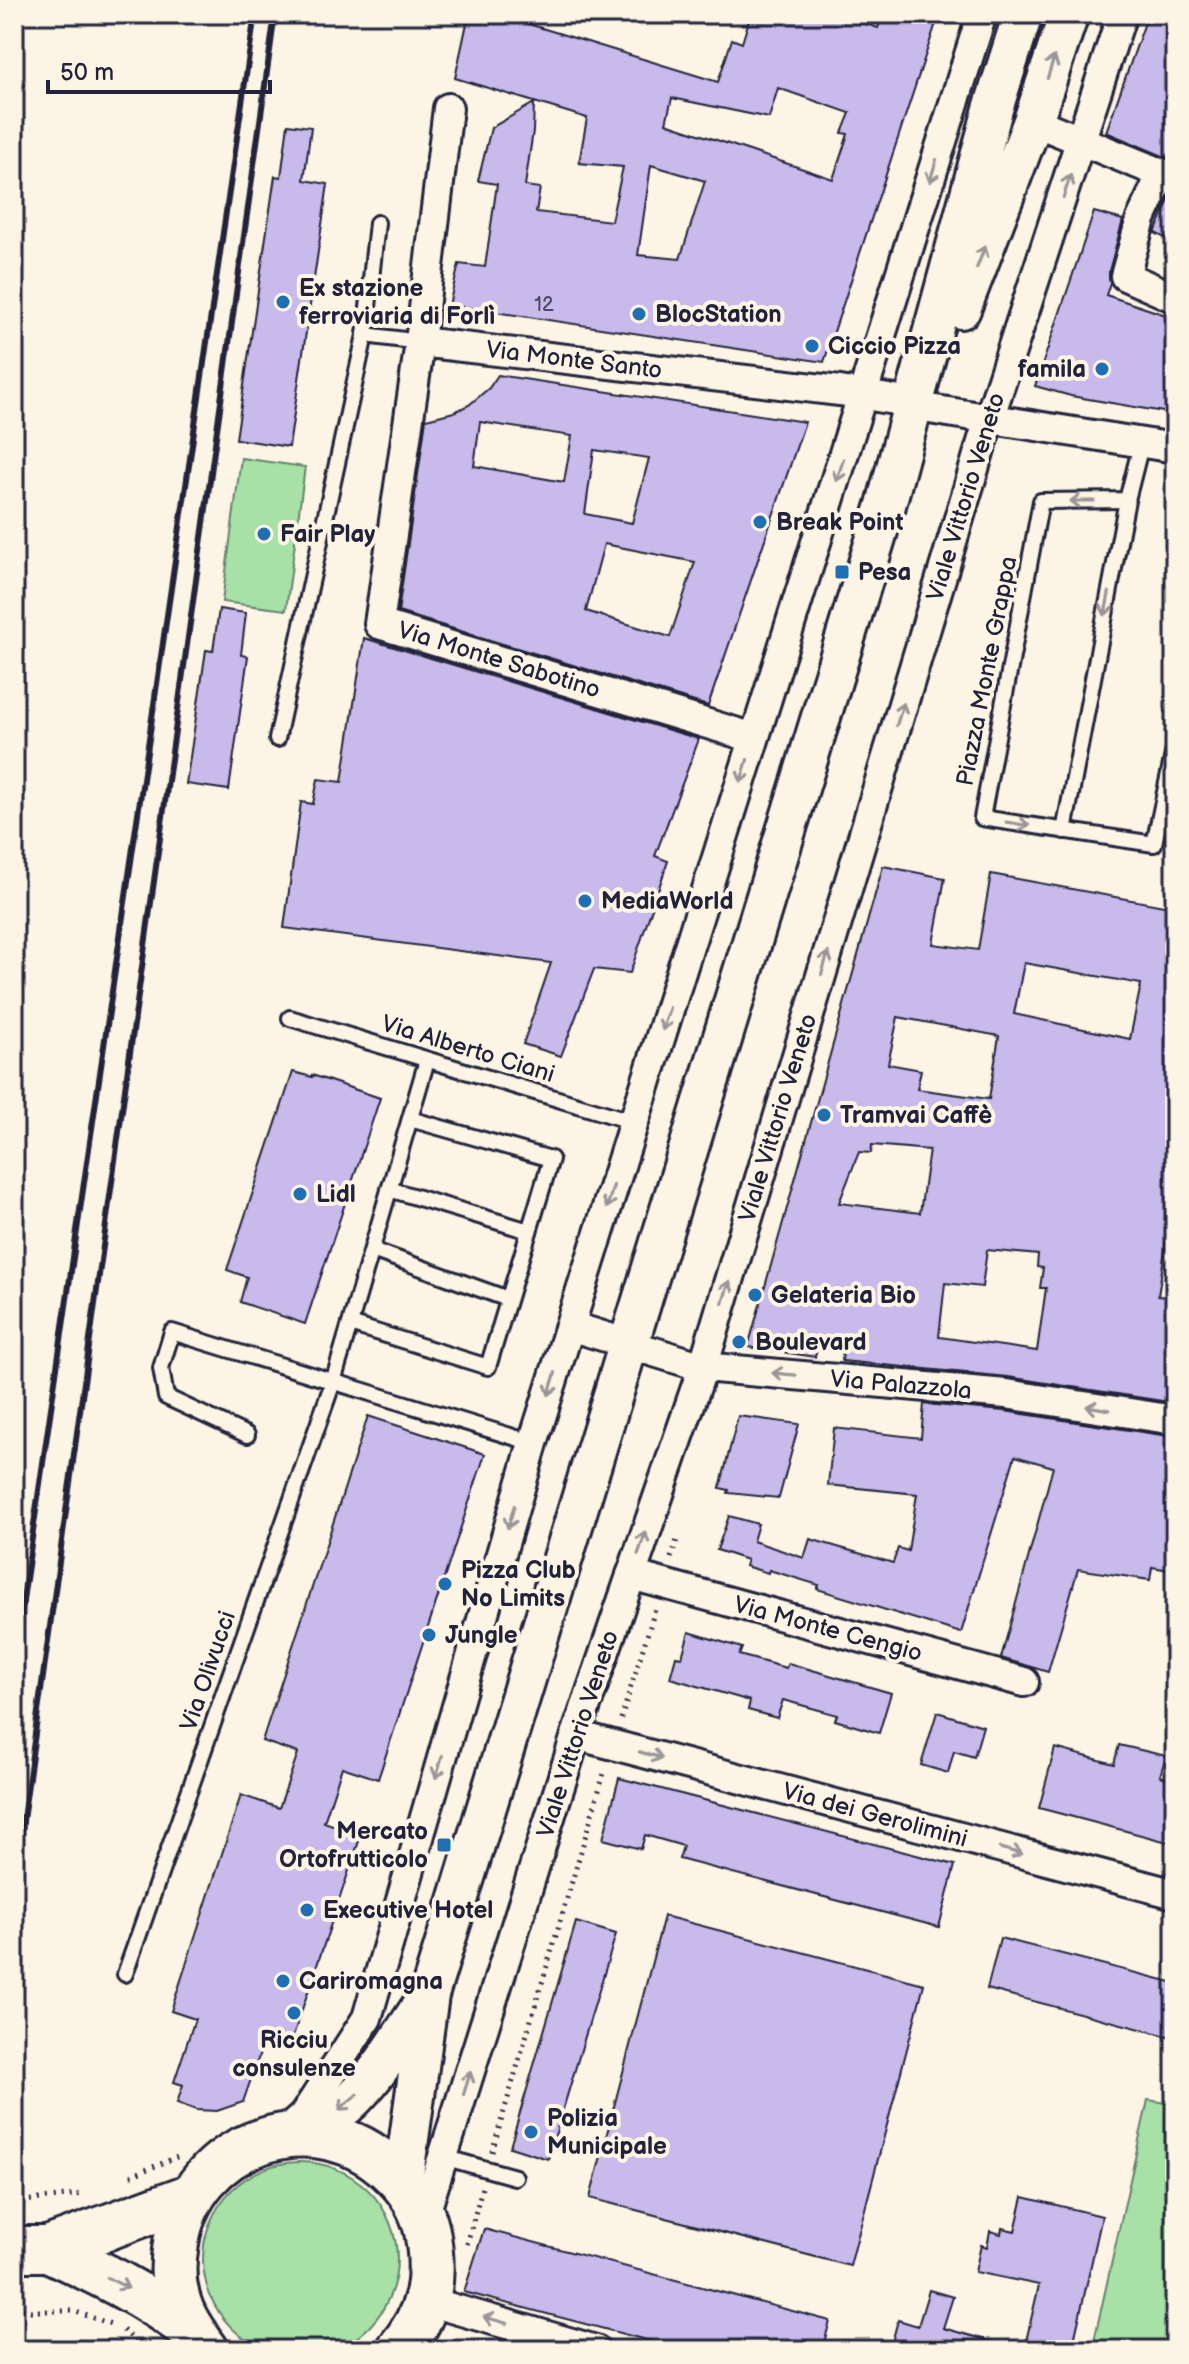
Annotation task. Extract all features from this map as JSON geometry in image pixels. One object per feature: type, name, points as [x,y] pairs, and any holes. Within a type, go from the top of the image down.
[{"type":"main road","points":[[399,2350],[413,2332],[427,2301],[432,2259],[414,2200],[429,1995],[918,406],[993,109],[1023,14]]},
{"type":"main road","points":[[918,406],[1033,121],[1069,14]]},
{"type":"main road","points":[[31,2249],[215,2167],[246,2146],[297,2134],[326,2119],[353,2100],[382,2066],[429,1995]]},
{"type":"main road","points":[[297,2134],[346,2141],[378,2158],[414,2200]]},
{"type":"main road","points":[[176,2184],[178,2227],[173,2261],[176,2296],[197,2339]]},
{"type":"main road","points":[[31,2249],[118,2282],[156,2303],[197,2339]]},
{"type":"street","points":[[297,2134],[304,2115],[367,2018],[533,1443],[982,14]]},
{"type":"street","name":"Viale Vittorio Veneto","points":[[414,2200],[443,2157],[576,1735],[703,1367],[989,419],[1122,14]]},
{"type":"street","points":[[957,96],[993,109]]},
{"type":"street","points":[[420,342],[448,108]]},
{"type":"street","points":[[1033,121],[1168,176],[1141,219],[1125,276],[1175,298]]},
{"type":"street","name":"Via Monte Santo","points":[[420,342],[864,395],[989,419],[1175,448]]},
{"type":"street","name":"Via Monte Sabotino","points":[[420,342],[379,624],[754,738]]},
{"type":"street","name":"Via Palazzola","points":[[570,1326],[703,1367],[1006,1394],[1175,1420]]},
{"type":"street","name":"Via Monte Cengio","points":[[631,1575],[1024,1682]]},
{"type":"street","name":"Via dei Gerolimini","points":[[576,1735],[1175,1894]]},
{"type":"street","points":[[427,2301],[596,2350]]},
{"type":"lane","points":[[277,739],[365,335],[377,223]]},
{"type":"lane","points":[[365,335],[420,342]]},
{"type":"lane","points":[[1064,831],[1127,500],[1142,441]]},
{"type":"lane","name":"Piazza Monte Grappa","points":[[1127,500],[1041,501],[982,818],[1154,844],[1175,745]]},
{"type":"lane","name":"Via Alberto Ciani","points":[[290,1018],[634,1122]]},
{"type":"lane","name":"Via Olivucci","points":[[125,1974],[333,1382],[427,1060]]},
{"type":"lane","points":[[350,1324],[488,1367],[551,1159],[410,1119]]},
{"type":"lane","points":[[389,1189],[529,1231]]},
{"type":"lane","points":[[372,1250],[508,1299]]},
{"type":"lane","points":[[247,1435],[166,1397],[161,1368],[172,1332],[533,1443]]},
{"type":"lane","points":[[443,2157],[515,2177]]},
{"type":"path","points":[[124,2179],[181,2155],[176,2184]]},
{"type":"path","points":[[14,2202],[86,2194]]},
{"type":"path","points":[[14,2309],[73,2311],[118,2326],[145,2350]]},
{"type":"green space","name":"Fair Play","points":[[241,458],[305,467],[286,610],[222,602]]},
{"type":"green space","points":[[1148,2100],[1175,2104],[1175,2350],[1092,2350]]},
{"type":"green space","points":[[300,2162],[337,2170],[368,2191],[389,2222],[397,2259],[389,2296],[368,2327],[337,2348],[300,2356],[263,2348],[232,2327],[211,2296],[203,2259],[211,2222],[232,2191],[263,2170]]},
{"type":"building","points":[[469,14],[510,14],[509,18],[718,82],[732,39],[742,43],[751,14],[836,14],[878,28],[883,14],[939,14],[824,362],[449,305],[459,264],[485,267],[497,184],[478,181],[491,128],[534,103],[525,186],[540,188],[536,212],[611,221],[623,167],[579,163],[587,118],[455,78]],"holes":[[[778,88],[850,113],[842,133],[848,134],[833,179],[666,123],[672,98],[769,118]],[[651,165],[705,181],[680,259],[638,255]]]},
{"type":"building","points":[[1148,14],[1175,14],[1175,161],[1106,132]]},
{"type":"building","points":[[288,124],[311,127],[304,180],[328,184],[289,447],[236,439],[275,176],[281,177]]},
{"type":"building","points":[[1171,195],[1175,196],[1175,243],[1155,233]]},
{"type":"building","points":[[1094,212],[1123,220],[1106,295],[1175,318],[1175,414],[1071,396],[1035,386]]},
{"type":"building","points":[[498,375],[805,422],[708,706],[398,612],[426,419],[469,405],[489,388]],"holes":[[[480,422],[572,436],[564,482],[474,466]],[[594,450],[649,458],[632,523],[585,514]],[[604,544],[695,562],[670,637],[586,611]]]},
{"type":"building","points":[[219,609],[246,613],[241,655],[248,656],[229,790],[186,784],[206,650],[213,651]]},
{"type":"building","points":[[364,638],[699,739],[655,856],[668,861],[630,973],[594,969],[561,1056],[523,1044],[551,963],[284,928],[301,802],[313,804],[318,779],[342,782]]},
{"type":"building","points":[[883,866],[945,878],[933,944],[978,950],[991,874],[1175,908],[1175,1224],[1169,1223],[1158,1296],[1175,1297],[1175,1403],[1008,1377],[842,1361],[844,1342],[820,1338],[815,1357],[748,1347]],"holes":[[[1024,963],[1141,984],[1130,1039],[1014,1014]],[[898,1017],[999,1036],[989,1099],[917,1089],[921,1070],[888,1064]],[[872,1145],[929,1150],[920,1213],[839,1203],[859,1152],[871,1153]],[[987,1250],[1038,1255],[1037,1267],[1043,1268],[1040,1288],[1046,1288],[1037,1351],[939,1337],[945,1283],[982,1287]]]},
{"type":"building","name":"Lidl","points":[[293,1072],[312,1075],[380,1098],[305,1324],[240,1302],[247,1277],[227,1270]]},
{"type":"building","points":[[924,1404],[1004,1411],[1175,1437],[1175,1571],[1152,1567],[1150,1580],[1078,1569],[1048,1672],[1001,1658],[1053,1467],[1015,1456],[961,1633],[817,1589],[819,1585],[745,1566],[747,1560],[717,1550],[729,1516],[758,1524],[753,1541],[804,1558],[810,1539],[893,1563],[898,1548],[908,1551],[917,1494],[828,1485],[834,1428],[921,1438]]},
{"type":"building","points":[[368,1416],[485,1454],[378,1779],[342,1767],[324,1822],[361,1835],[288,2051],[264,2042],[243,2102],[217,2111],[196,2110],[177,2103],[183,2085],[174,2082],[195,2019],[171,2011],[241,1795],[279,1808],[298,1753],[262,1741]]},
{"type":"building","points":[[738,1416],[799,1424],[779,1498],[728,1493],[729,1490],[720,1488]]},
{"type":"building","points":[[689,1632],[742,1648],[739,1655],[786,1668],[788,1663],[891,1693],[879,1733],[835,1720],[837,1715],[783,1700],[777,1718],[748,1710],[750,1701],[670,1678],[676,1656],[682,1657]]},
{"type":"building","points":[[937,1712],[983,1726],[974,1757],[954,1751],[948,1773],[921,1765]]},
{"type":"building","points":[[1119,1745],[1166,1756],[1160,1776],[1175,1780],[1175,1844],[1039,1808],[1055,1748],[1114,1764]]},
{"type":"building","points":[[619,1778],[955,1865],[939,1927],[679,1859],[683,1846],[645,1835],[641,1849],[603,1839]]},
{"type":"building","points":[[664,1916],[924,1984],[850,2266],[590,2198]]},
{"type":"building","points":[[576,1922],[616,1934],[548,2159],[510,2147]]},
{"type":"building","points":[[1000,1938],[1175,1983],[1175,2038],[987,1989]]},
{"type":"building","points":[[1023,2197],[1102,2216],[1072,2350],[1024,2350],[1039,2285],[975,2272],[981,2245],[987,2247],[990,2231],[1001,2234],[1002,2228],[1015,2231]]},
{"type":"building","points":[[484,2229],[830,2321],[822,2350],[684,2350],[464,2292]]},
{"type":"building","points":[[929,2290],[953,2297],[943,2328],[997,2343],[996,2350],[890,2350],[898,2320],[918,2326]]},
{"type":"railway","points":[[14,1661],[255,14]]},
{"type":"railway","points":[[14,1884],[275,14]]},
{"type":"place","name":"Ex stazione ferroviaria di Forlì","points":[[283,302]]},
{"type":"place","name":"BlocStation","points":[[639,314]]},
{"type":"place","name":"Ciccio Pizza","points":[[812,346]]},
{"type":"place","name":"famila","points":[[1102,369]]},
{"type":"place","name":"Break Point","points":[[760,522]]},
{"type":"place","name":"Fair Play","points":[[264,534]]},
{"type":"place","name":"Pesa","points":[[842,572]]},
{"type":"place","name":"MediaWorld","points":[[585,901]]},
{"type":"place","name":"Tramvai Caffè","points":[[824,1115]]},
{"type":"place","name":"Lidl","points":[[300,1194]]},
{"type":"place","name":"Gelateria Bio","points":[[755,1295]]},
{"type":"place","name":"Boulevard","points":[[739,1342]]},
{"type":"place","name":"Pizza Club No Limits","points":[[445,1584]]},
{"type":"place","name":"Jungle","points":[[429,1635]]},
{"type":"place","name":"Mercato Ortofrutticolo","points":[[444,1845]]},
{"type":"place","name":"Executive Hotel","points":[[307,1910]]},
{"type":"place","name":"Cariromagna","points":[[283,1981]]},
{"type":"place","name":"Ricciu consulenze","points":[[294,2013]]},
{"type":"place","name":"Polizia Municipale","points":[[531,2132]]}]
